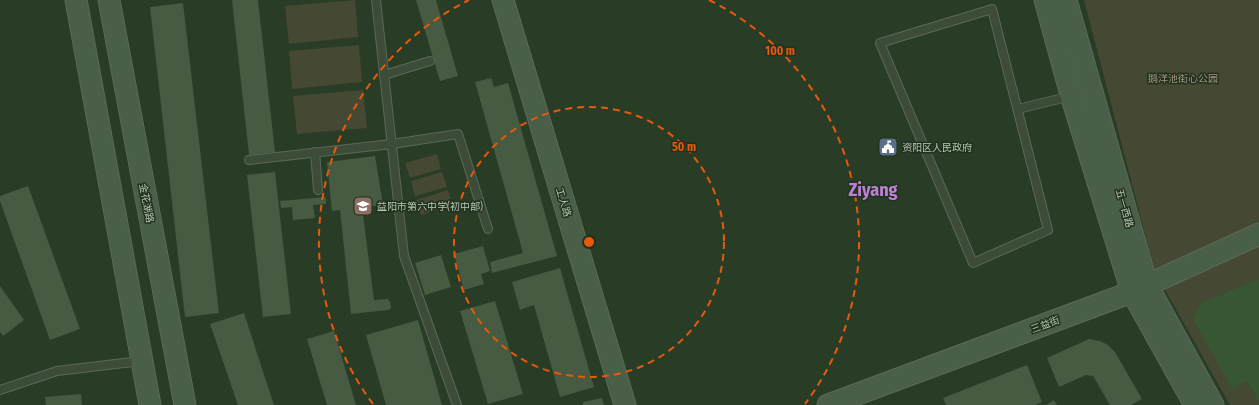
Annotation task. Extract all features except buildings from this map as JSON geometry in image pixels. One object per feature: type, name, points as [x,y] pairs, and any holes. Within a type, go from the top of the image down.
[{"type":"main road","points":[[76,0],[150,405]]},
{"type":"main road","name":"金花湖路","points":[[109,0],[185,405]]},
{"type":"main road","name":"工人路","points":[[503,0],[625,405]]},
{"type":"main road","points":[[1045,0],[1071,95],[1140,288],[1195,405]]},
{"type":"main road","name":"五一西路","points":[[1066,0],[1140,288],[1213,405]]},
{"type":"main road","name":"三益街","points":[[828,405],[1140,288],[1259,234]]},
{"type":"lane","points":[[376,0],[404,256],[458,405]]},
{"type":"lane","points":[[992,9],[1018,109],[1048,230],[973,263],[880,43],[992,9]]},
{"type":"lane","points":[[384,75],[430,61]]},
{"type":"lane","points":[[1018,109],[1071,95]]},
{"type":"lane","points":[[249,160],[392,144],[458,134],[488,229]]},
{"type":"lane","points":[[315,152],[318,190]]},
{"type":"lane","points":[[0,390],[58,371],[142,361]]},
{"type":"green space","points":[[355,0],[358,37],[289,44],[285,6]]},
{"type":"green space","name":"鹅洋池街心公园","points":[[1084,0],[1259,0],[1259,405],[1230,405],[1155,272]]},
{"type":"green space","points":[[359,45],[362,82],[292,89],[289,51]]},
{"type":"green space","points":[[363,90],[367,128],[297,134],[293,96]]},
{"type":"green space","points":[[437,154],[441,169],[410,178],[405,163]]},
{"type":"green space","points":[[442,172],[447,187],[415,196],[411,181]]},
{"type":"green space","points":[[448,190],[452,205],[421,215],[416,200]]},
{"type":"shaded area","points":[[1259,279],[1259,402],[1247,381],[1232,389],[1193,319],[1201,303]]},
{"type":"place","name":"资阳区人民政府","points":[[888,147]]},
{"type":"place","name":"益阳市第六中学(初中部)","points":[[363,206]]},
{"type":"district","name":"Ziyang","points":[[873,190]]}]
